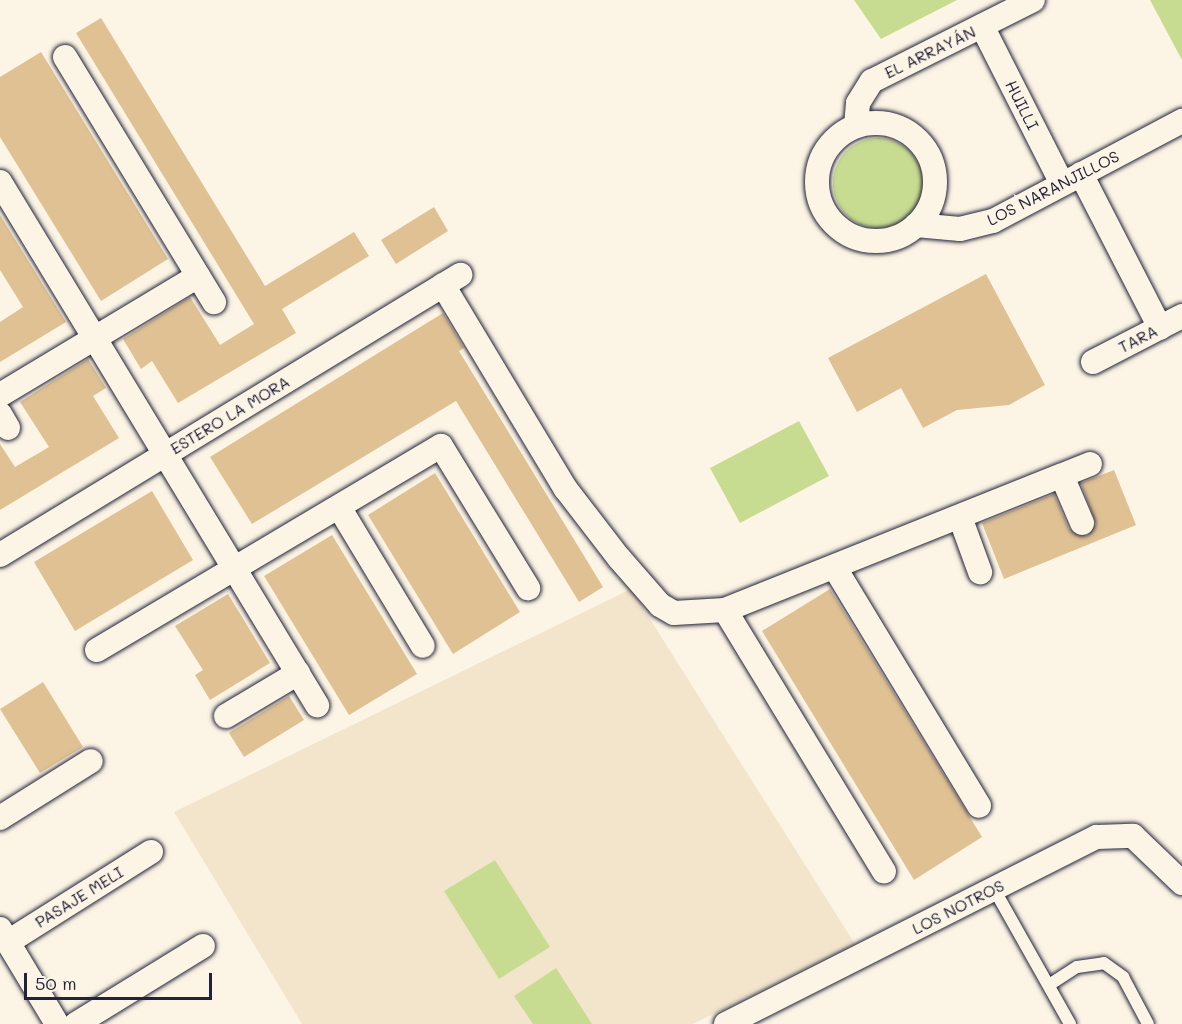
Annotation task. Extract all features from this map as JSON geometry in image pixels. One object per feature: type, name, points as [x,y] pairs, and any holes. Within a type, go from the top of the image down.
[{"type":"street","name":"EL ARRAYÁN","points":[[856,126],[858,103],[872,81],[1033,0]]},
{"type":"street","name":"HUILLI","points":[[982,26],[1160,328]]},
{"type":"street","points":[[65,57],[214,302]]},
{"type":"street","name":"LOS NARANJILLOS","points":[[916,225],[938,230],[977,226],[1182,121]]},
{"type":"street","points":[[856,126],[896,126],[927,151],[936,182],[927,213],[903,235],[872,241],[856,237],[830,219],[817,190],[817,173],[830,144],[856,126]]},
{"type":"street","points":[[0,182],[317,705]]},
{"type":"street","points":[[0,395],[198,276]]},
{"type":"street","name":"ESTERO LA MORA","points":[[0,555],[452,280],[552,468],[619,558],[660,605],[674,613],[725,610]]},
{"type":"street","name":"TARA","points":[[1094,362],[1182,316]]},
{"type":"street","points":[[97,650],[441,446],[528,588]]},
{"type":"street","points":[[884,871],[725,610],[835,568],[1090,464]]},
{"type":"street","points":[[1062,476],[1082,523]]},
{"type":"street","points":[[339,507],[423,646]]},
{"type":"street","points":[[960,517],[980,572]]},
{"type":"street","points":[[835,568],[980,806]]},
{"type":"street","points":[[226,716],[298,674]]},
{"type":"street","points":[[0,818],[92,761]]},
{"type":"street","name":"LOS NOTROS","points":[[726,1024],[1097,837],[1119,834],[1145,844],[1182,883]]},
{"type":"street","name":"PASAJE MELI","points":[[4,936],[151,852]]},
{"type":"street","points":[[4,936],[57,1024]]},
{"type":"street","points":[[76,1024],[203,946]]},
{"type":"lane","points":[[994,889],[1070,1024]]},
{"type":"lane","points":[[1049,985],[1077,967],[1104,963],[1123,977],[1148,1024]]},
{"type":"shaded area","points":[[631,589],[855,944],[693,1024],[302,1024],[174,812]]},
{"type":"green space","points":[[854,0],[957,0],[881,39]]},
{"type":"green space","points":[[1150,0],[1182,0],[1182,60]]},
{"type":"green space","points":[[878,138],[903,146],[915,158],[923,183],[915,208],[903,220],[878,228],[853,220],[841,208],[833,183],[841,158],[853,146]]},
{"type":"green space","points":[[799,421],[829,476],[740,523],[710,468]]},
{"type":"green space","points":[[495,860],[550,947],[499,979],[444,891]]},
{"type":"green space","points":[[556,968],[592,1024],[533,1024],[514,996]]},
{"type":"building","points":[[101,18],[265,286],[354,232],[369,256],[282,309],[296,333],[178,403],[152,361],[141,369],[123,339],[190,297],[220,345],[254,324],[76,33]]},
{"type":"building","points":[[41,52],[168,259],[101,301],[0,137],[0,77]]},
{"type":"building","points":[[434,207],[448,231],[396,264],[381,240]]},
{"type":"building","points":[[0,215],[66,322],[0,362],[0,322],[23,307],[0,270]]},
{"type":"building","points":[[986,274],[1045,385],[1009,405],[957,410],[923,428],[901,388],[857,412],[828,358]]},
{"type":"building","points":[[443,313],[464,348],[459,351],[603,587],[579,602],[456,401],[252,524],[210,457]]},
{"type":"building","points":[[88,359],[106,388],[93,396],[119,438],[0,510],[0,444],[15,467],[49,447],[20,402]]},
{"type":"building","points":[[1114,470],[1136,525],[1004,579],[982,523],[1054,494],[1069,529],[1087,536],[1096,524],[1081,483]]},
{"type":"building","points":[[435,473],[520,612],[453,654],[368,515]]},
{"type":"building","points":[[152,491],[193,560],[75,631],[34,562]]},
{"type":"building","points":[[332,535],[417,674],[349,715],[264,576]]},
{"type":"building","points":[[830,589],[982,837],[914,880],[762,631]]},
{"type":"building","points":[[228,594],[270,663],[210,700],[195,675],[203,670],[175,626]]},
{"type":"building","points":[[43,682],[83,747],[40,773],[0,709]]},
{"type":"building","points":[[289,696],[304,720],[244,757],[229,733]]}]
